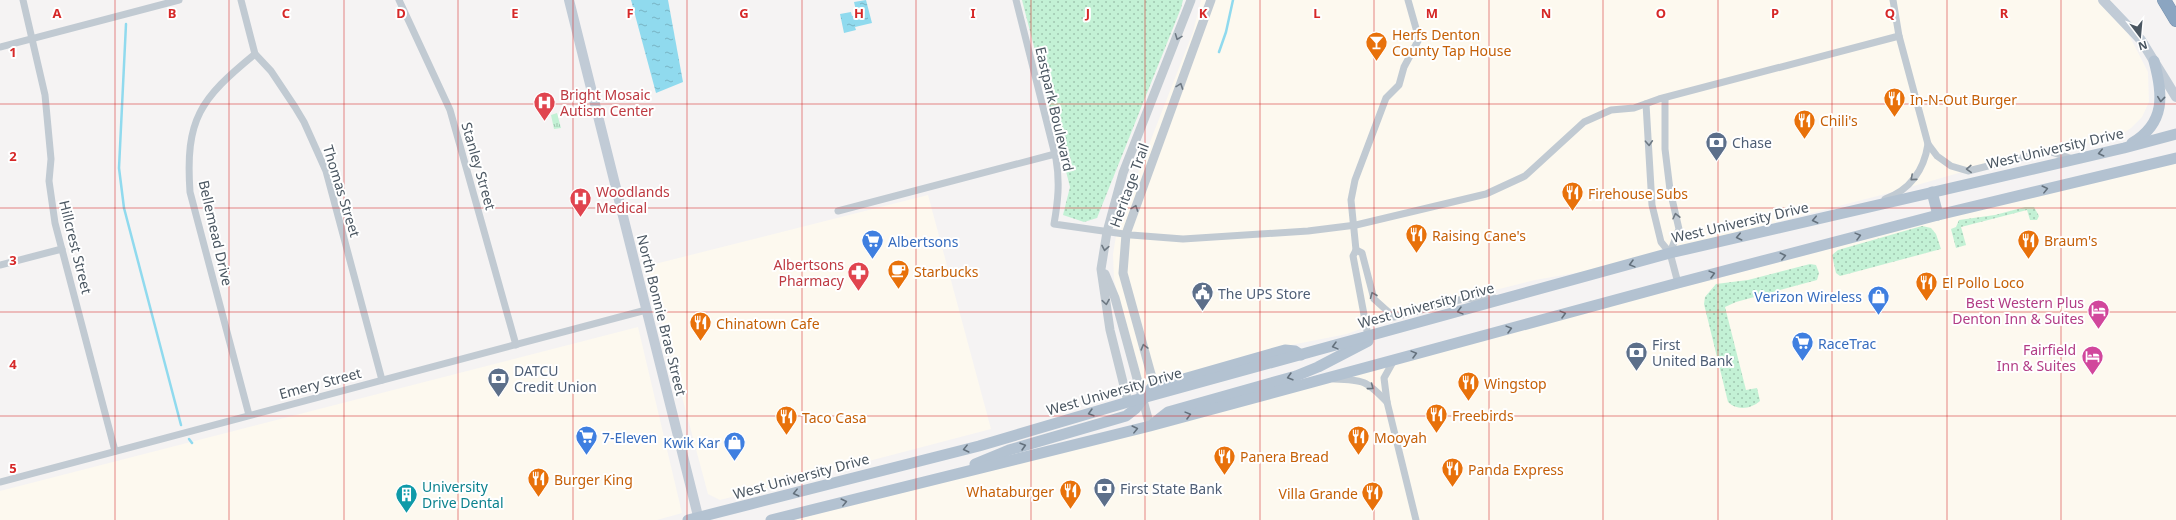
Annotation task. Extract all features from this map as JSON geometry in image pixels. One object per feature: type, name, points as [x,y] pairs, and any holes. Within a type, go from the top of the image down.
[{"type":"highway","points":[[2164,0],[2176,20]]},
{"type":"main road","name":"North Bonnie Brae Street","points":[[569,0],[646,310],[695,519]]},
{"type":"main road","points":[[2103,0],[2141,40],[2176,83]]},
{"type":"main road","points":[[2141,40],[2176,97]]},
{"type":"main road","points":[[2124,148],[2144,134],[2157,117],[2162,93],[2154,61]]},
{"type":"main road","name":"West University Drive","points":[[695,519],[979,446],[1142,398],[1670,253],[2124,148],[2176,134]]},
{"type":"main road","points":[[771,520],[1150,426],[1678,283],[1938,215],[2176,158]]},
{"type":"main road","points":[[1932,192],[1938,215]]},
{"type":"main road","points":[[1150,426],[1168,412],[1296,376],[1388,331]]},
{"type":"main road","points":[[961,473],[982,460],[1009,450],[1126,416],[1135,409],[1142,398],[1154,385],[1173,382],[1286,350],[1295,351],[1301,355]]},
{"type":"street","name":"Hillcrest Street","points":[[23,0],[45,95],[50,159],[50,188],[55,223],[115,451]]},
{"type":"street","points":[[0,47],[179,0]]},
{"type":"street","name":"Thomas Street","points":[[241,0],[256,54],[271,71],[295,107],[323,164],[382,380]]},
{"type":"street","name":"Stanley Street","points":[[399,0],[450,110],[516,345]]},
{"type":"street","name":"Eastpark Boulevard","points":[[1016,0],[1055,154],[1059,178],[1059,196],[1054,224],[1107,232]]},
{"type":"street","name":"Heritage Trail","points":[[1128,402],[1110,330],[1101,269],[1107,232],[1123,173],[1191,0]]},
{"type":"street","name":"Heritage Trail","points":[[1154,385],[1123,273],[1126,234],[1211,0]]},
{"type":"street","points":[[1368,336],[1353,256],[1356,250],[1351,200],[1355,180],[1386,98],[1399,85],[1404,67],[1419,39],[1408,0]]},
{"type":"street","points":[[1893,0],[1899,36],[1928,144],[1937,156],[1951,166],[1968,171],[2048,152],[2075,159]]},
{"type":"street","points":[[1107,232],[1183,239],[1308,231],[1353,225],[1486,194],[1525,176],[1584,122],[1612,110],[1634,108],[1665,98],[1899,36]]},
{"type":"street","name":"Bellemead Drive","points":[[249,416],[190,192],[188,163],[191,137],[199,113],[214,90],[226,78],[256,54]]},
{"type":"street","points":[[1665,98],[1665,149],[1670,190],[1678,229],[1670,253]]},
{"type":"street","points":[[1646,104],[1652,205],[1661,242],[1670,253],[1678,283]]},
{"type":"street","points":[[1853,211],[1892,196],[1918,175],[1926,159],[1928,144]]},
{"type":"street","points":[[838,211],[1055,154]]},
{"type":"street","points":[[0,265],[62,249]]},
{"type":"street","points":[[1356,250],[1362,253],[1374,299],[1394,317],[1463,299],[1512,297]]},
{"type":"street","name":"Heritage Trail","points":[[1102,264],[1115,298],[1150,426]]},
{"type":"street","name":"Emery Street","points":[[0,482],[646,310]]},
{"type":"street","points":[[1394,360],[1384,378],[1386,402],[1416,520]]},
{"type":"street","points":[[1322,379],[1361,380],[1374,388],[1386,402]]},
{"type":"shaded area","points":[[1201,0],[2111,0],[2148,72],[2149,102],[2142,117],[2131,128],[2122,134],[2078,146],[2049,149],[1997,162],[1889,193],[1587,271],[1535,280],[1400,314],[1347,334],[1286,346],[1143,386],[1114,280],[1113,254],[1118,224],[1193,32]]},
{"type":"shaded area","points":[[2176,158],[2176,520],[793,520]]},
{"type":"shaded area","points":[[928,195],[991,429],[720,500],[708,494],[647,266]]},
{"type":"shaded area","points":[[638,327],[682,513],[657,520],[0,520],[0,491]]},
{"type":"green space","points":[[1022,0],[1183,0],[1097,218],[1084,222],[1063,215],[1070,187]]},
{"type":"green space","points":[[557,113],[561,128],[554,129],[551,115]]},
{"type":"green space","points":[[2025,207],[2034,207],[2039,216],[2037,220],[2030,220],[2027,210],[1961,227],[1966,245],[1956,248],[1951,229],[1956,227],[1959,220],[1995,215]]},
{"type":"green space","points":[[1922,226],[1931,228],[1936,234],[1941,249],[1840,276],[1836,273],[1832,255],[1838,250]]},
{"type":"green space","points":[[1810,264],[1816,265],[1819,273],[1817,280],[1736,302],[1725,307],[1746,390],[1757,388],[1760,401],[1752,406],[1744,408],[1732,405],[1728,402],[1704,304],[1705,297],[1716,284],[1748,280]]},
{"type":"water","points":[[631,0],[668,0],[683,82],[656,93]]},
{"type":"water","points":[[866,0],[872,23],[855,27],[856,30],[844,33],[840,14],[851,12],[852,16],[857,15],[854,2]]},
{"type":"waterway","points":[[1219,52],[1226,32],[1233,0]]},
{"type":"waterway","points":[[126,24],[119,168],[124,208],[181,425]]},
{"type":"waterway","points":[[189,439],[192,443]]},
{"type":"place","name":"Herfs Denton County Tap House","points":[[1376,62]]},
{"type":"place","name":"In-N-Out Burger","points":[[1894,118]]},
{"type":"place","name":"Bright Mosaic Autism Center","points":[[544,122]]},
{"type":"place","name":"Chili's","points":[[1805,140]]},
{"type":"place","name":"Chase","points":[[1716,162]]},
{"type":"place","name":"Firehouse Subs","points":[[1573,212]]},
{"type":"place","name":"Woodlands Medical","points":[[581,218]]},
{"type":"place","name":"Raising Cane's","points":[[1416,254]]},
{"type":"place","name":"Albertsons","points":[[872,260]]},
{"type":"place","name":"Braum's","points":[[2028,260]]},
{"type":"place","name":"Starbucks","points":[[898,290]]},
{"type":"place","name":"Albertsons Pharmacy","points":[[859,292]]},
{"type":"place","name":"El Pollo Loco","points":[[1927,302]]},
{"type":"place","name":"The UPS Store","points":[[1202,312]]},
{"type":"place","name":"Verizon Wireless","points":[[1878,316]]},
{"type":"place","name":"Best Western Plus Denton Inn & Suites","points":[[2099,330]]},
{"type":"place","name":"Chinatown Cafe","points":[[701,342]]},
{"type":"place","name":"RaceTrac","points":[[1802,362]]},
{"type":"place","name":"First United Bank","points":[[1637,372]]},
{"type":"place","name":"Fairfield Inn & Suites","points":[[2092,376]]},
{"type":"place","name":"DATCU Credit Union","points":[[499,398]]},
{"type":"place","name":"Wingstop","points":[[1469,402]]},
{"type":"place","name":"Freebirds","points":[[1436,434]]},
{"type":"place","name":"Taco Casa","points":[[786,436]]},
{"type":"place","name":"7-Eleven","points":[[587,456]]},
{"type":"place","name":"Mooyah","points":[[1359,456]]},
{"type":"place","name":"Kwik Kar","points":[[735,462]]},
{"type":"place","name":"Panera Bread","points":[[1224,476]]},
{"type":"place","name":"Panda Express","points":[[1453,488]]},
{"type":"place","name":"Burger King","points":[[539,498]]},
{"type":"place","name":"First State Bank","points":[[1104,508]]},
{"type":"place","name":"Whataburger","points":[[1070,510]]},
{"type":"place","name":"Villa Grande","points":[[1373,512]]},
{"type":"place","name":"University Drive Dental","points":[[407,514]]}]
